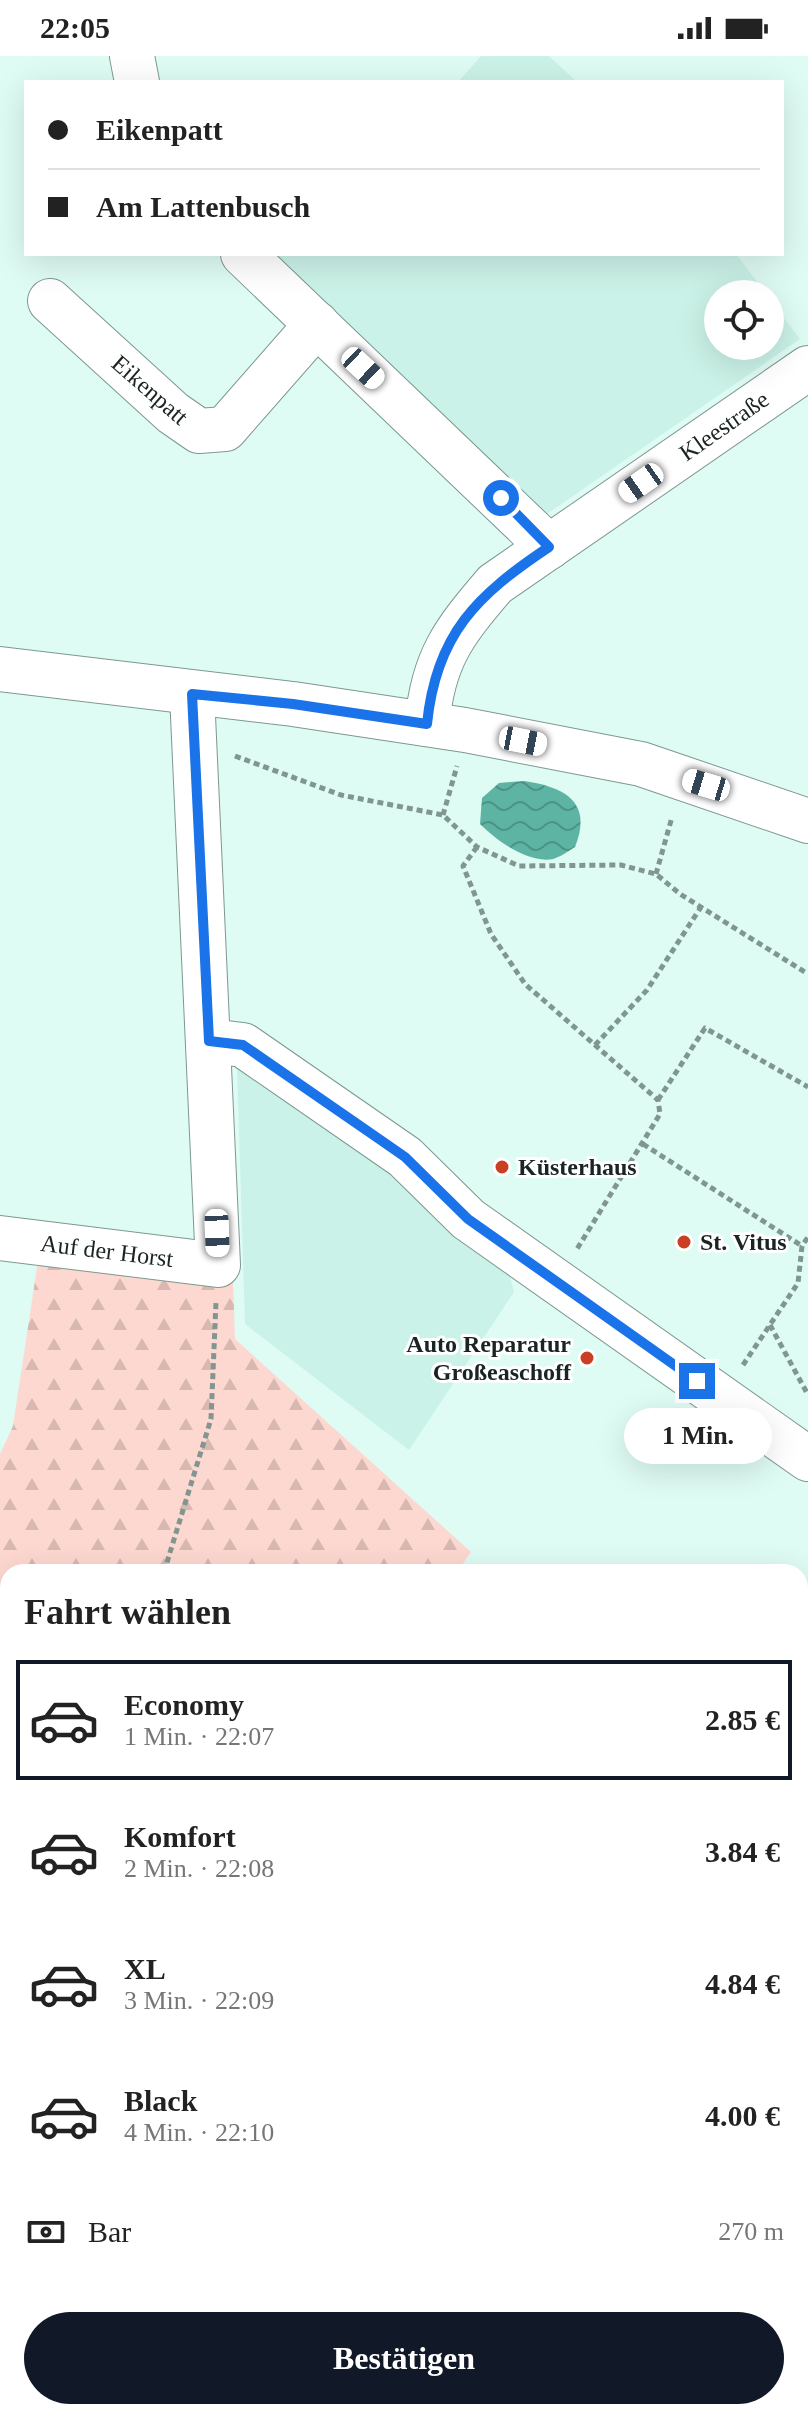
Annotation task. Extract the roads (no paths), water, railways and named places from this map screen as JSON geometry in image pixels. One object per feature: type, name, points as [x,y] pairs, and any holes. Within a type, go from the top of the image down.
[{"type":"street","points":[[132,56],[137,80]]},
{"type":"street","points":[[245,256],[560,540]]},
{"type":"street","points":[[287,256],[522,478],[560,540]]},
{"type":"street","name":"Eikenpatt","points":[[50,301],[173,413],[199,431],[225,429],[317,324]]},
{"type":"street","name":"Kleestraße","points":[[446,727],[437,668],[454,632],[495,584],[808,368]]},
{"type":"street","points":[[0,669],[293,704],[446,727],[641,764],[808,821]]},
{"type":"street","points":[[192,694],[209,1041],[243,1045],[405,1157],[468,1219],[808,1459]]},
{"type":"street","name":"Auf der Horst","points":[[0,1238],[218,1265],[209,1041]]},
{"type":"water","points":[[524,781],[552,788],[572,799],[580,819],[575,847],[553,859],[533,858],[504,843],[480,824],[482,798],[499,783]]},
{"type":"place","name":"Küsterhaus","points":[[502,1167]]},
{"type":"place","name":"St. Vitus","points":[[684,1242]]},
{"type":"place","name":"Auto Reparatur Großeaschoff","points":[[587,1358]]}]
